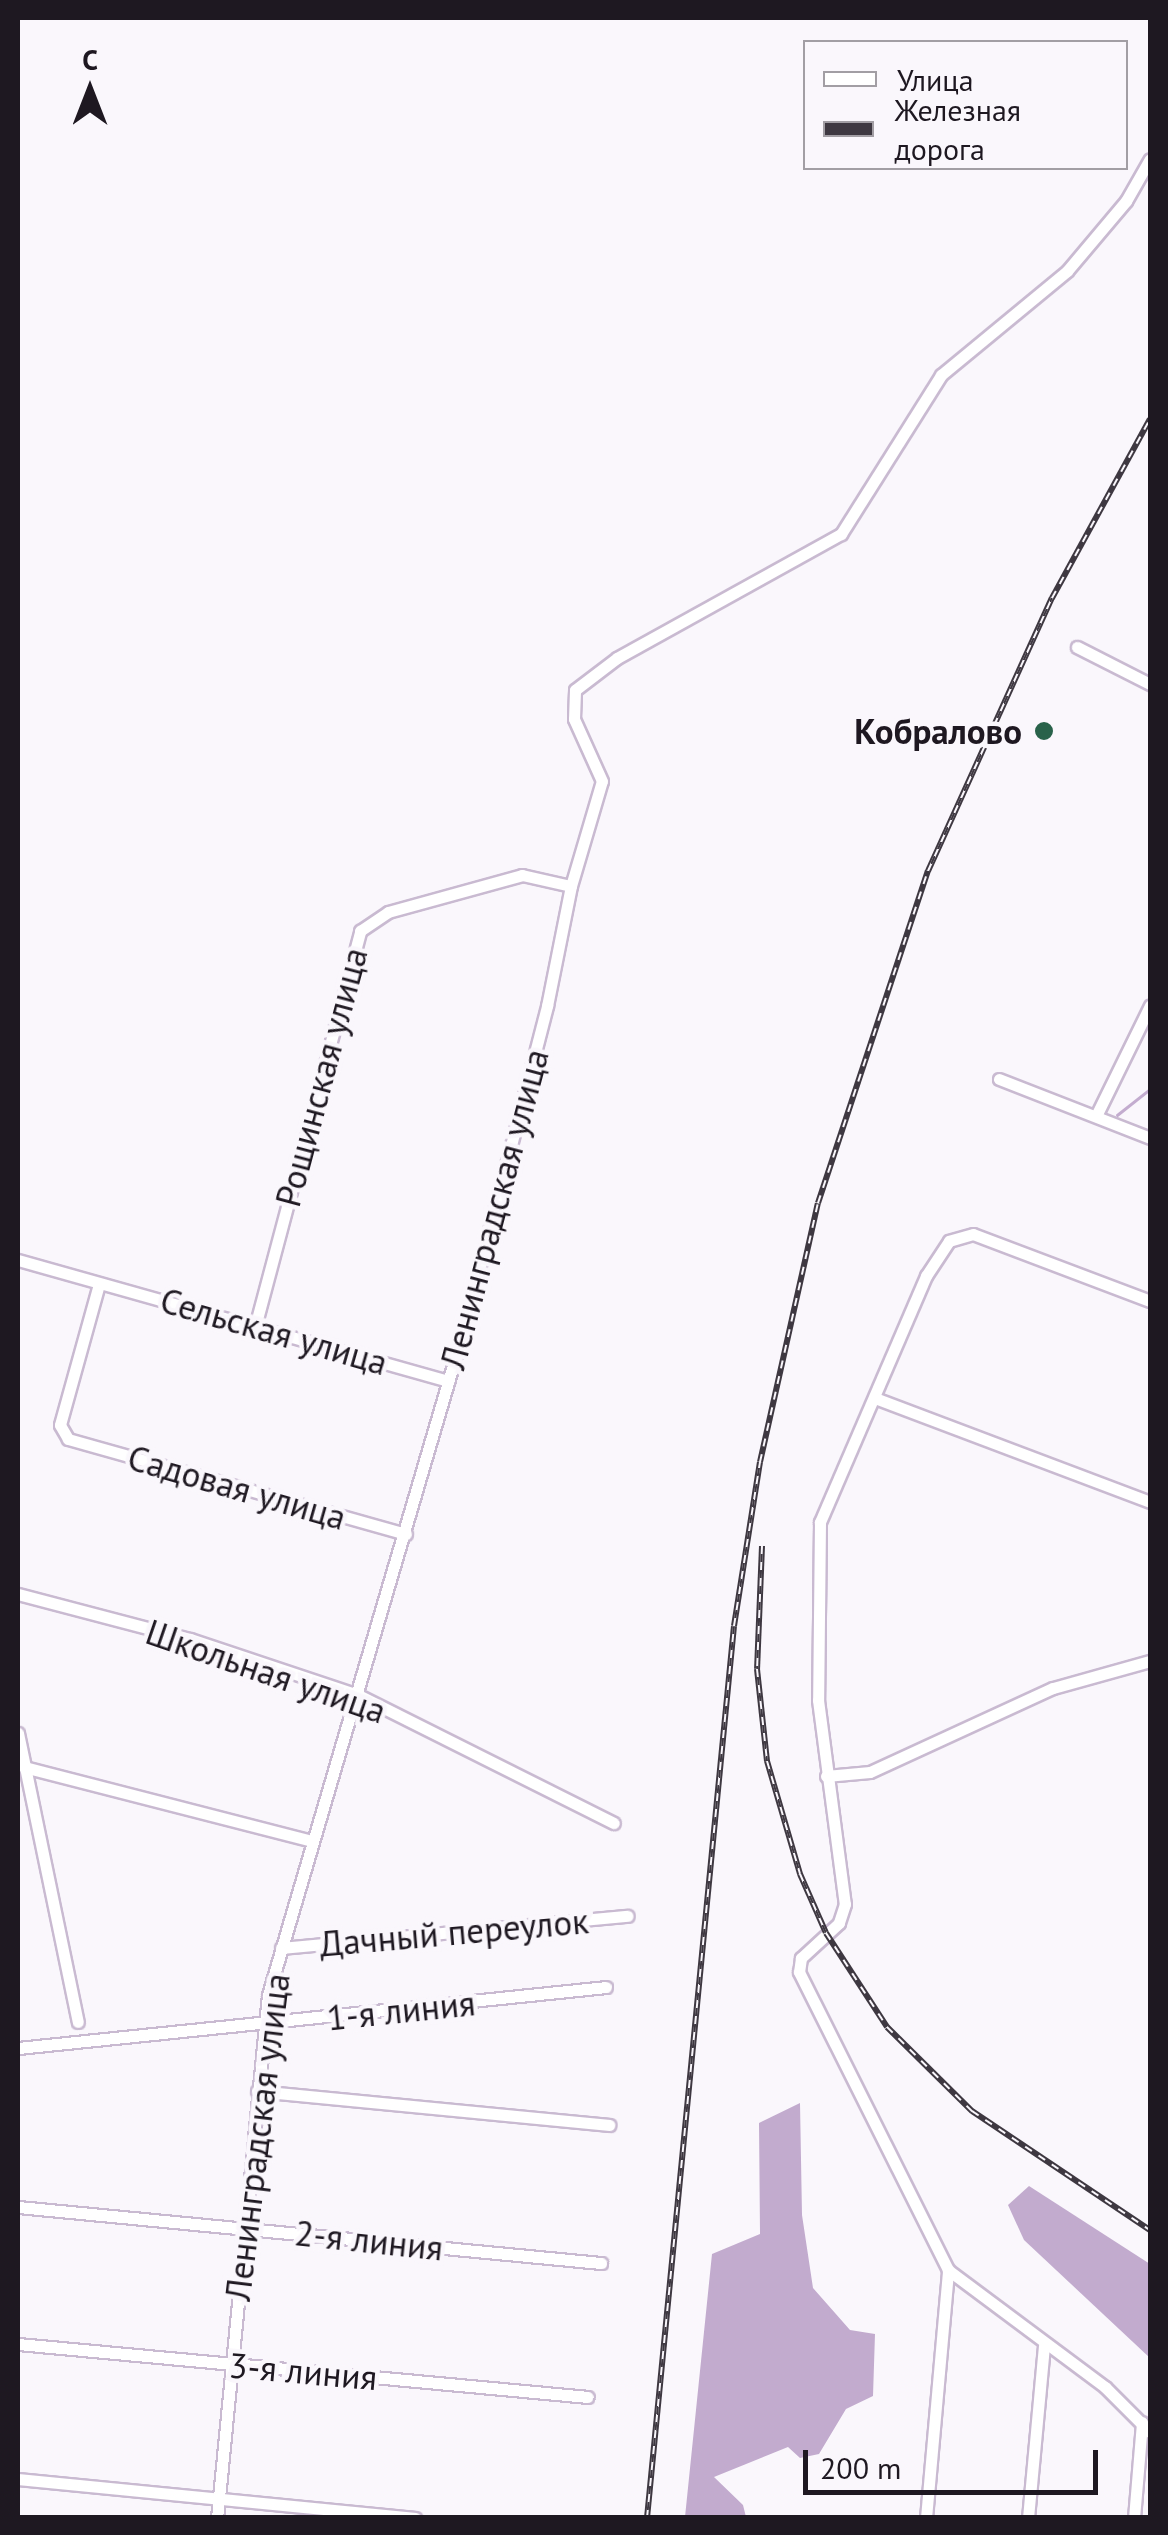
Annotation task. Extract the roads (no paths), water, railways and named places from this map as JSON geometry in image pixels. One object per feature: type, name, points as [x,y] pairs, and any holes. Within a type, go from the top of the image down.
[{"type":"street","name":"Ленинградская улица","points":[[217,2518],[264,2025],[281,1948],[448,1381],[547,1006],[570,886],[602,781],[574,719],[574,690],[616,658],[842,534],[859,516],[928,390],[1067,271],[1126,201],[1150,159]]},
{"type":"street","points":[[1077,647],[1150,684]]},
{"type":"street","name":"Рощинская улица","points":[[256,1323],[360,932],[388,912],[522,875],[570,886]]},
{"type":"street","points":[[1096,1116],[1150,1006]]},
{"type":"street","points":[[999,1079],[1150,1138]]},
{"type":"street","points":[[1134,2518],[1146,2427],[948,2270],[799,1972],[810,1945],[844,1913],[815,1648],[820,1522],[926,1276],[949,1241],[973,1234],[1150,1300]]},
{"type":"street","name":"Сельская улица","points":[[18,1260],[256,1323],[448,1381]]},
{"type":"street","name":"Садовая улица","points":[[99,1284],[65,1436],[406,1534]]},
{"type":"street","points":[[875,1398],[1150,1502]]},
{"type":"street","name":"Школьная улица","points":[[18,1594],[206,1644],[358,1694],[614,1823]]},
{"type":"street","points":[[826,1776],[897,1762],[990,1715],[1120,1664],[1150,1661]]},
{"type":"street","points":[[18,1733],[78,2022]]},
{"type":"street","points":[[24,1768],[312,1842]]},
{"type":"street","name":"Дачный переулок","points":[[281,1948],[628,1916]]},
{"type":"street","name":"1-я линия","points":[[18,2048],[606,1987]]},
{"type":"street","points":[[257,2091],[609,2126]]},
{"type":"street","name":"2-я линия","points":[[18,2207],[601,2263]]},
{"type":"street","points":[[926,2518],[948,2270]]},
{"type":"street","name":"3-я линия","points":[[18,2344],[588,2397]]},
{"type":"street","points":[[1028,2518],[1044,2346]]},
{"type":"street","points":[[18,2479],[415,2518]]},
{"type":"waterway","points":[[1117,1115],[1150,1089]]},
{"type":"railway","points":[[647,2518],[734,1626],[760,1462],[818,1203],[928,871],[1052,598],[1150,419]]},
{"type":"railway","points":[[762,1546],[757,1669],[767,1761],[800,1874],[826,1933],[887,2027],[972,2111],[1150,2230]]},
{"type":"place","name":"Кобралово","points":[[1044,731]]}]
